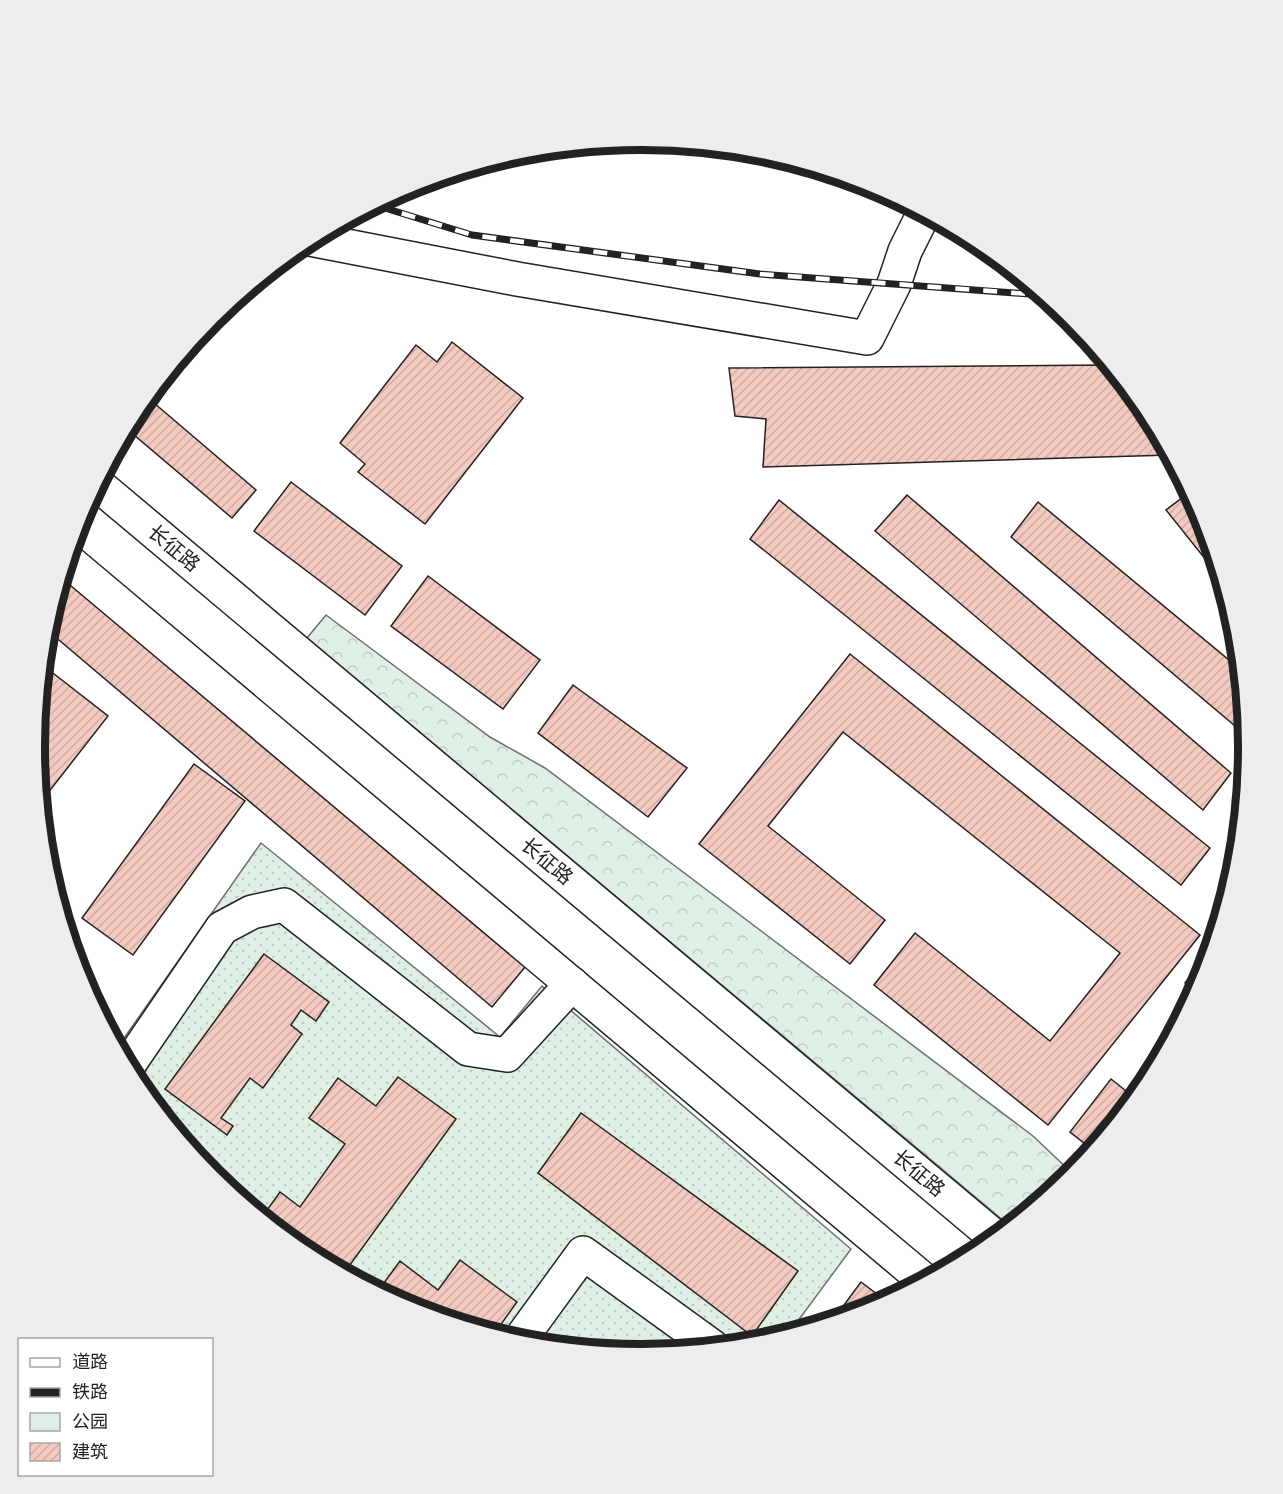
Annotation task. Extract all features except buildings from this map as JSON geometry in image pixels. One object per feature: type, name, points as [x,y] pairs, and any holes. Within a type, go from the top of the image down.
[{"type":"main road","points":[[324,242],[517,279],[867,338],[894,284],[905,251],[921,220]]},
{"type":"main road","name":"长征路","points":[[104,490],[989,1232]]},
{"type":"main road","points":[[74,566],[918,1275]]},
{"type":"main road","points":[[133,1057],[222,928],[252,912],[284,905],[468,1049],[507,1055],[572,984]]},
{"type":"main road","points":[[526,1332],[584,1253],[703,1340]]},
{"type":"green space","points":[[326,615],[490,737],[545,768],[1033,1136],[1065,1167],[1004,1221],[307,638]]},
{"type":"green space","points":[[261,843],[500,1037],[542,986],[851,1249],[796,1323],[758,1332],[681,1342],[642,1344],[564,1338],[487,1323],[450,1312],[378,1282],[343,1264],[278,1220],[220,1169],[193,1140],[168,1110],[122,1040]]},
{"type":"railway","points":[[386,208],[472,235],[760,274],[1029,294]]}]
